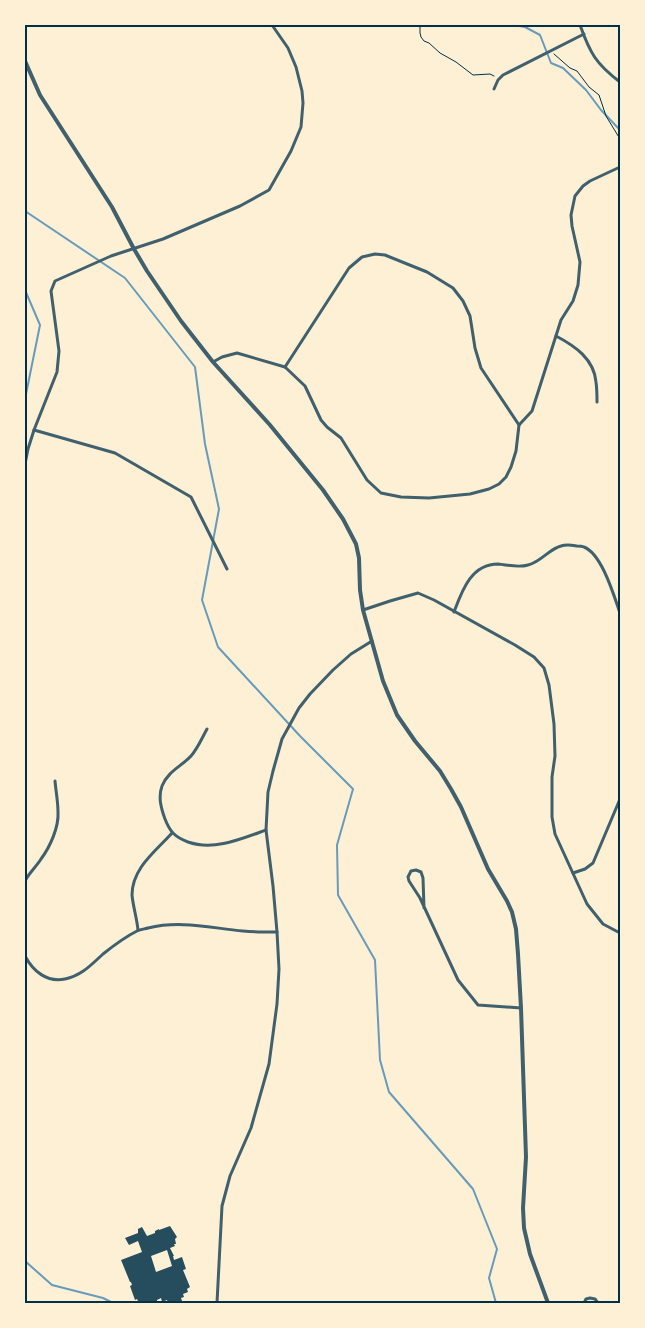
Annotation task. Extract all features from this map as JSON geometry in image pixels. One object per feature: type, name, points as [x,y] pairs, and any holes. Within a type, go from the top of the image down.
[{"type":"street","points":[[25,464],[34,430],[58,372],[59,351],[51,291],[55,281],[111,256],[163,239],[240,206],[269,190],[291,151],[301,127],[302,91],[296,67],[288,48],[272,25]]},
{"type":"street","points":[[580,25],[594,57],[606,71],[620,82]]},
{"type":"street","points":[[494,89],[503,75],[584,34]]},
{"type":"street","points":[[25,61],[40,95],[112,207],[147,271],[181,321],[213,362],[270,425],[323,490],[343,519],[357,550],[363,610],[383,681],[397,715],[415,741],[440,771],[451,789],[461,807],[488,869],[512,912],[518,946],[521,1008],[526,1157],[524,1221],[530,1254],[548,1303]]},
{"type":"street","points":[[213,362],[222,357],[237,354],[284,368],[305,386],[321,420],[341,438],[367,480],[381,493],[401,497],[429,498],[470,494],[489,489],[499,484],[506,477],[511,467],[516,451],[519,425],[532,411],[561,320],[573,301],[578,285],[580,262],[571,215],[575,196],[590,181],[620,167]]},
{"type":"street","points":[[284,368],[349,268],[362,258],[375,254],[384,255],[427,272],[453,288],[470,316],[475,348],[481,368],[519,425]]},
{"type":"street","points":[[556,336],[571,344],[588,360],[596,380],[597,402]]},
{"type":"street","points":[[34,430],[115,453],[191,497],[227,569]]},
{"type":"street","points":[[454,612],[465,585],[472,574],[482,568],[496,564],[530,565],[552,550],[570,545],[585,547],[596,556],[602,566],[620,613]]},
{"type":"street","points":[[363,610],[418,593],[515,645],[534,657],[544,668],[549,684],[554,724],[555,756],[552,778],[552,817],[555,834],[590,909],[603,924],[620,933]]},
{"type":"street","points":[[217,1303],[222,1206],[230,1176],[251,1128],[269,1064],[277,1004],[277,932],[266,830],[268,792],[282,739],[291,721],[310,694],[333,670],[351,654],[372,642]]},
{"type":"street","points":[[207,730],[192,755],[172,771],[162,786],[160,794],[161,809],[172,833],[198,846],[232,842],[266,830]]},
{"type":"street","points":[[25,881],[41,860],[53,838],[58,814],[55,781]]},
{"type":"street","points":[[573,872],[585,869],[593,864],[620,800]]},
{"type":"street","points":[[138,930],[132,896],[133,882],[139,869],[172,833]]},
{"type":"street","points":[[424,908],[423,878],[420,872],[416,870],[411,872],[408,877],[409,881],[458,980],[478,1005],[521,1008]]},
{"type":"street","points":[[25,956],[34,970],[41,975],[52,980],[65,979],[84,971],[120,941],[138,930],[168,924],[182,924],[245,931],[277,932]]},
{"type":"street","points":[[584,1303],[586,1299],[590,1298],[595,1299],[598,1303]]},
{"type":"path","points":[[420,25],[421,37],[440,53],[474,75],[490,74],[500,78]]},
{"type":"path","points":[[548,55],[555,54],[570,68],[577,71],[599,95],[606,116],[620,139]]},
{"type":"building","points":[[170,1226],[177,1237],[175,1239],[175,1246],[170,1248],[174,1260],[182,1257],[186,1269],[183,1270],[190,1287],[187,1289],[188,1292],[183,1294],[182,1301],[177,1303],[168,1303],[167,1300],[162,1302],[161,1298],[157,1300],[157,1303],[139,1303],[137,1299],[135,1300],[130,1286],[132,1285],[131,1282],[121,1260],[142,1252],[138,1241],[129,1245],[125,1238],[138,1233],[138,1229],[142,1227],[147,1236]],"holes":[[[167,1250],[172,1266],[156,1272],[151,1256]]]},
{"type":"waterway","points":[[514,25],[525,27],[540,35],[551,63],[563,68],[586,90],[601,110],[620,130]]},
{"type":"waterway","points":[[25,211],[125,278],[195,367],[205,444],[219,509],[202,600],[218,647],[300,736],[353,789],[337,845],[338,895],[375,960],[380,1060],[389,1092],[473,1189],[497,1249],[489,1278],[496,1303]]},
{"type":"waterway","points":[[25,290],[40,325],[25,399]]},
{"type":"waterway","points":[[25,1261],[52,1285],[103,1298],[113,1303]]}]
